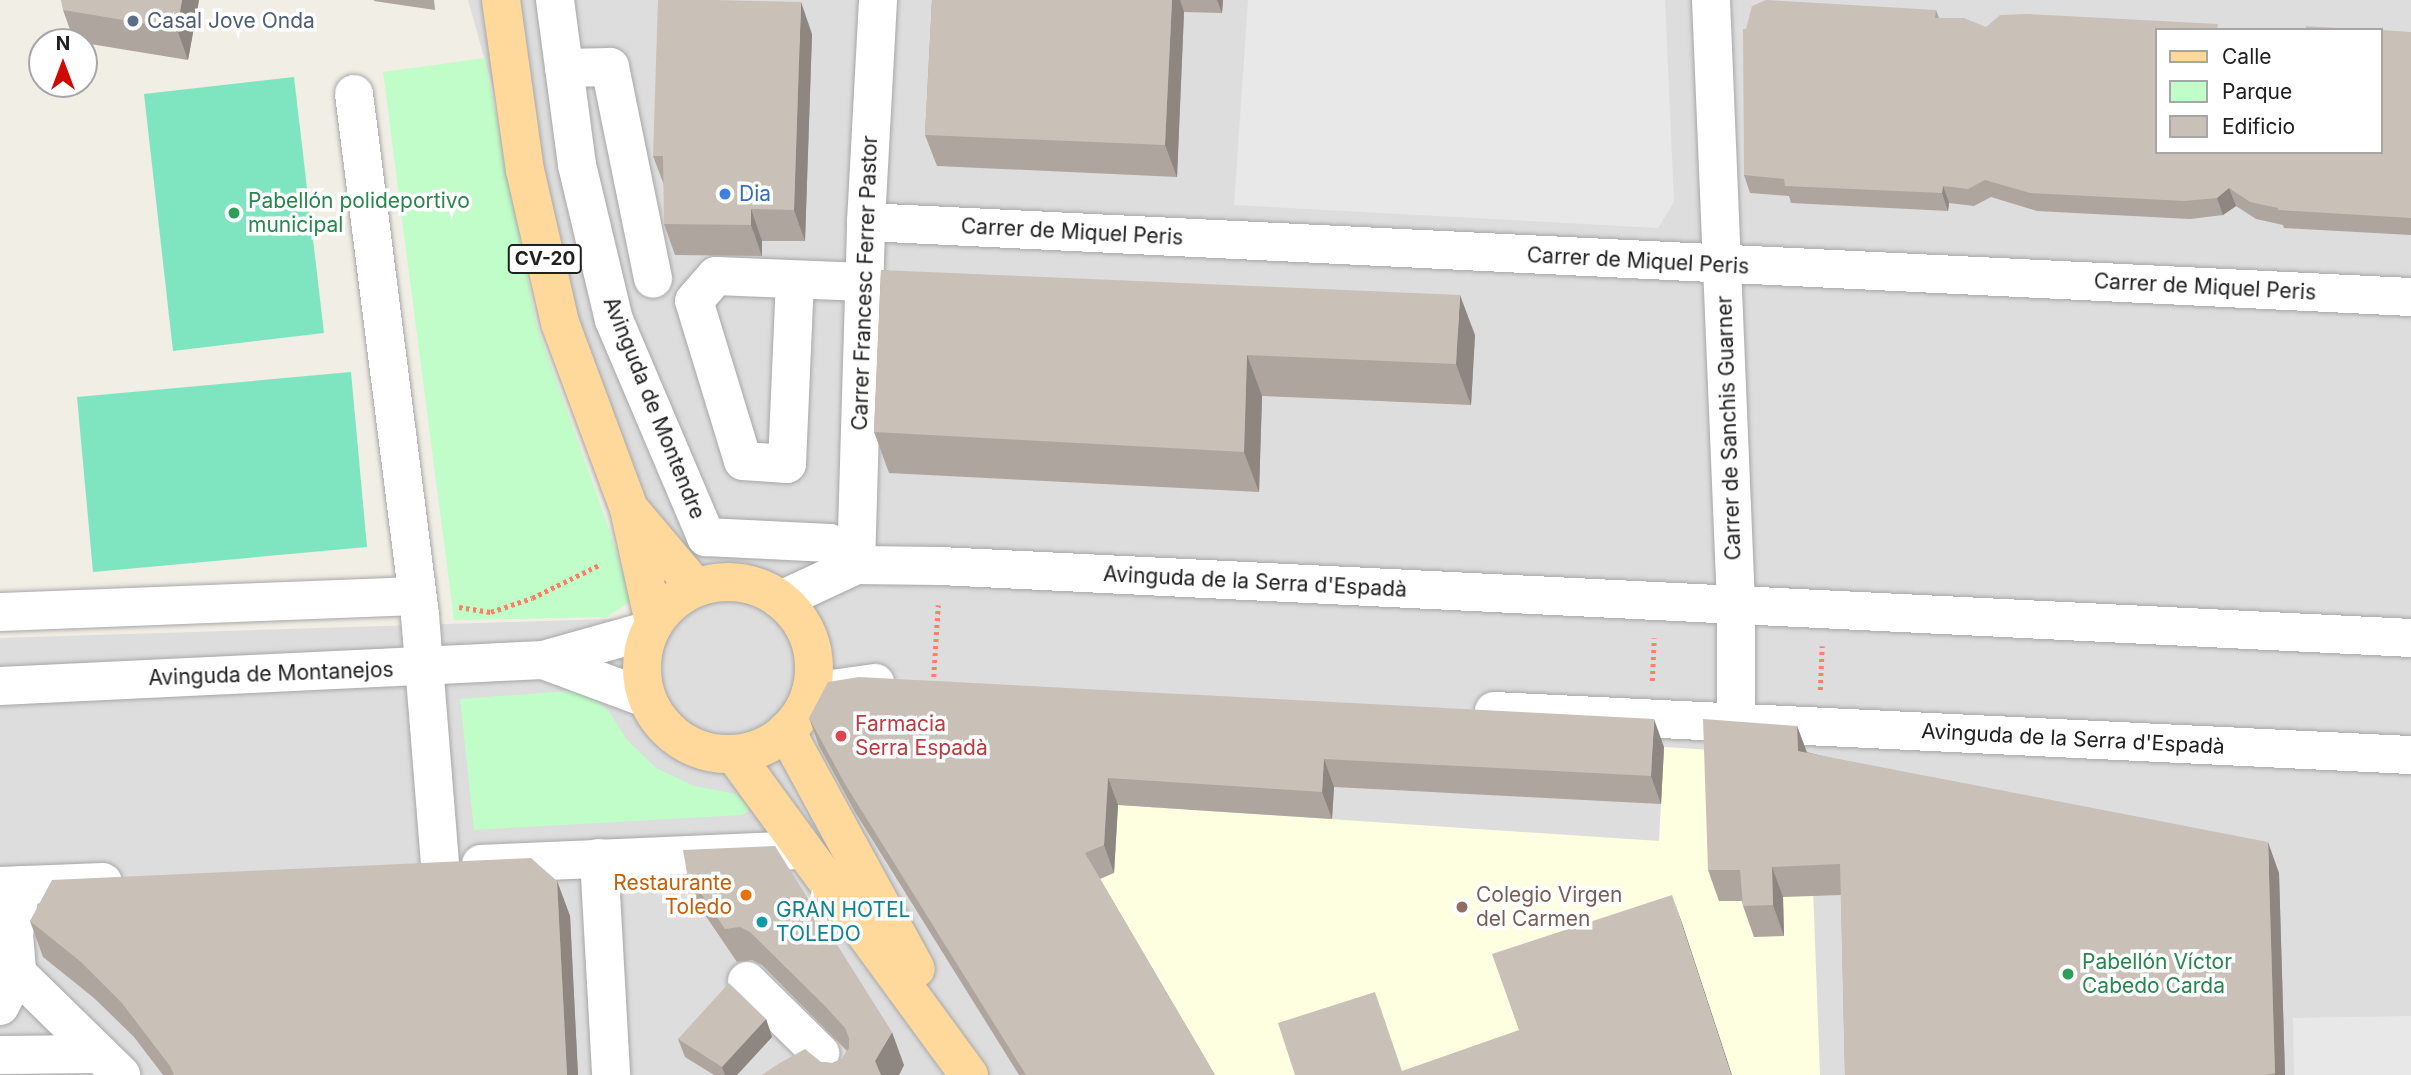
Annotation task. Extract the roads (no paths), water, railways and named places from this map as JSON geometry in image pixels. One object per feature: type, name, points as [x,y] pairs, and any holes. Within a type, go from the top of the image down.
[{"type":"main road","name":"CV-20","points":[[501,0],[525,170],[560,323],[629,509],[652,626]]},
{"type":"main road","name":"CV-20","points":[[629,509],[696,588]]},
{"type":"main road","name":"CV-20","points":[[725,582],[754,586],[781,600],[799,619],[810,641],[814,667],[811,692],[802,713],[786,731],[762,747],[734,754],[707,752],[681,741],[660,722],[646,698],[641,675],[642,652],[652,626],[672,602],[696,588],[725,582]]},
{"type":"main road","points":[[786,731],[965,1073]]},
{"type":"main road","points":[[734,754],[965,1073]]},
{"type":"street","name":"Avinguda de Montendre","points":[[555,0],[578,165],[614,320],[706,537],[830,544],[856,565]]},
{"type":"street","name":"Carrer Francesc Ferrer Pastor","points":[[856,565],[866,222],[878,0]]},
{"type":"street","name":"Carrer de Sanchis Guarner","points":[[1711,0],[1736,605]]},
{"type":"street","points":[[564,68],[610,67],[653,279]]},
{"type":"street","points":[[354,94],[425,667],[425,867],[803,849]]},
{"type":"street","name":"Carrer de Miquel Peris","points":[[866,222],[2411,297]]},
{"type":"street","points":[[606,288],[671,276],[706,288]]},
{"type":"street","points":[[795,280],[787,464],[743,461],[694,301],[716,276],[864,282]]},
{"type":"street","name":"Avinguda de la Serra d'Espadà","points":[[781,600],[856,565],[940,566],[2411,638]]},
{"type":"street","points":[[0,612],[417,596]]},
{"type":"street","points":[[1736,605],[1736,722]]},
{"type":"street","name":"Avinguda de Montanejos","points":[[0,686],[542,660],[652,626]]},
{"type":"street","name":"Avinguda de Montanejos","points":[[542,660],[646,698]]},
{"type":"street","points":[[811,692],[868,683],[933,686]]},
{"type":"street","name":"Avinguda de la Serra d'Espadà","points":[[1457,709],[2411,755]]},
{"type":"street","points":[[598,859],[611,1075]]},
{"type":"street","points":[[110,1065],[9,990],[13,935],[11,886],[132,880]]},
{"type":"street","points":[[747,981],[830,1064],[789,1075]]},
{"type":"street","points":[[0,1055],[110,1065]]},
{"type":"place","name":"Casal Jove Onda","points":[[133,21]]},
{"type":"place","name":"Dia","points":[[725,194]]},
{"type":"place","name":"Pabellón polideportivo municipal","points":[[234,213]]},
{"type":"place","name":"Farmacia Serra Espadà","points":[[841,736]]},
{"type":"place","name":"Restaurante Toledo","points":[[746,895]]},
{"type":"place","name":"Colegio Virgen del Carmen","points":[[1462,907]]},
{"type":"place","name":"GRAN HOTEL TOLEDO","points":[[762,922]]},
{"type":"place","name":"Pabellón Víctor Cabedo Carda","points":[[2068,974]]}]
